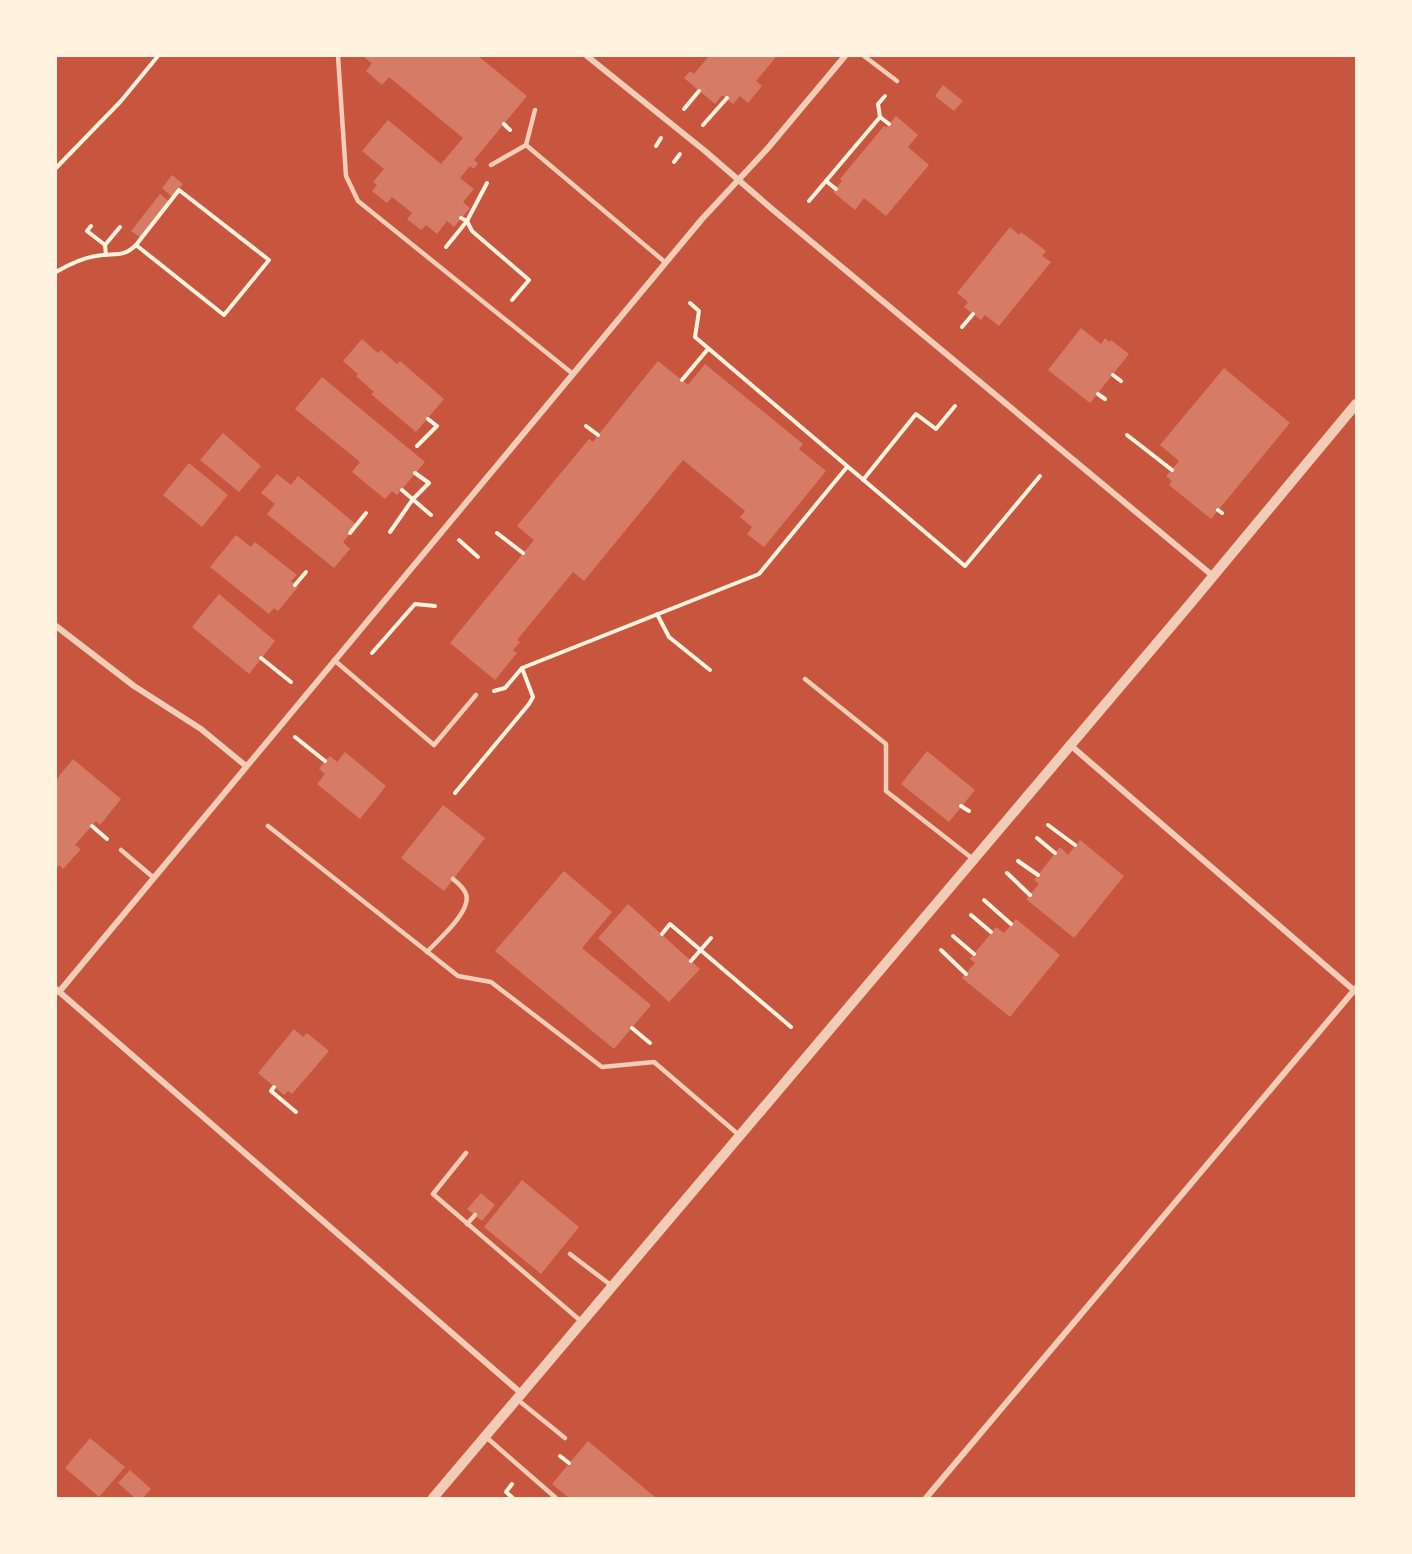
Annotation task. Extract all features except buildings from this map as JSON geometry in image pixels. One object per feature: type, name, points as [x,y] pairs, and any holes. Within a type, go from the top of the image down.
[{"type":"street","points":[[587,56],[1213,576]]},
{"type":"street","points":[[519,1396],[57,991],[154,878],[666,263],[768,148],[845,56]]},
{"type":"street","points":[[433,1498],[1356,404]]},
{"type":"street","points":[[56,626],[134,686],[201,729],[246,765]]},
{"type":"street","points":[[926,1498],[1356,990],[1070,744]]},
{"type":"lane","points":[[338,56],[346,176],[358,201],[573,374]]},
{"type":"lane","points":[[864,56],[897,81]]},
{"type":"lane","points":[[491,165],[526,145],[535,110]]},
{"type":"lane","points":[[526,145],[666,263]]},
{"type":"lane","points":[[334,660],[434,745],[476,695]]},
{"type":"lane","points":[[805,679],[886,744],[886,791],[973,859]]},
{"type":"lane","points":[[268,826],[458,976],[491,982],[602,1067],[654,1062],[740,1135]]},
{"type":"lane","points":[[121,850],[154,878]]},
{"type":"lane","points":[[427,952],[464,910],[468,901],[465,891],[453,879]]},
{"type":"lane","points":[[466,1153],[433,1194],[582,1322]]},
{"type":"lane","points":[[468,1224],[475,1215]]},
{"type":"lane","points":[[570,1254],[612,1286]]},
{"type":"lane","points":[[519,1396],[565,1438]]},
{"type":"lane","points":[[485,1436],[556,1498]]},
{"type":"path","points":[[56,168],[121,101],[158,56]]},
{"type":"path","points":[[809,201],[880,117],[889,124]]},
{"type":"path","points":[[434,262],[467,221],[490,178]]},
{"type":"path","points":[[826,181],[836,189]]},
{"type":"path","points":[[56,272],[97,255],[129,252],[136,245],[142,239],[179,190],[269,260],[224,315],[136,245]]},
{"type":"path","points":[[461,218],[467,221],[472,231],[529,280],[499,314]]},
{"type":"path","points":[[91,226],[87,231],[105,245]]},
{"type":"path","points":[[106,255],[105,245],[120,227]]},
{"type":"path","points":[[690,303],[699,311],[695,337],[965,566],[1040,477]]},
{"type":"path","points":[[962,327],[973,314]]},
{"type":"path","points":[[682,380],[709,349]]},
{"type":"path","points":[[1113,375],[1121,381]]},
{"type":"path","points":[[1098,394],[1105,399]]},
{"type":"path","points":[[863,480],[916,414],[936,429],[955,406]]},
{"type":"path","points":[[417,446],[437,426],[428,418]]},
{"type":"path","points":[[586,426],[598,435]]},
{"type":"path","points":[[1127,435],[1172,470]]},
{"type":"path","points":[[476,695],[505,688],[522,668],[759,574],[848,467]]},
{"type":"path","points":[[390,532],[413,499],[429,483],[415,473]]},
{"type":"path","points":[[350,533],[366,513]]},
{"type":"path","points":[[497,533],[523,553]]},
{"type":"path","points":[[295,585],[306,572]]},
{"type":"path","points":[[372,653],[415,604],[435,606]]},
{"type":"path","points":[[657,614],[669,637],[710,670]]},
{"type":"path","points":[[261,658],[306,694]]},
{"type":"path","points":[[454,793],[533,697],[522,668]]},
{"type":"path","points":[[280,724],[325,761]]},
{"type":"path","points":[[961,807],[969,811]]},
{"type":"path","points":[[1048,825],[1075,845]]},
{"type":"path","points":[[92,826],[115,845]]},
{"type":"path","points":[[1037,838],[1055,854]]},
{"type":"path","points":[[1018,861],[1038,875]]},
{"type":"path","points":[[1007,873],[1030,895]]},
{"type":"path","points":[[984,900],[1011,924]]},
{"type":"path","points":[[971,915],[991,932]]},
{"type":"path","points":[[662,934],[670,924],[791,1027]]},
{"type":"path","points":[[953,936],[974,954]]},
{"type":"path","points":[[691,961],[711,938]]},
{"type":"path","points":[[941,950],[966,974]]},
{"type":"path","points":[[274,1087],[271,1091],[296,1112]]},
{"type":"path","points":[[513,1484],[506,1492],[513,1498]]}]
